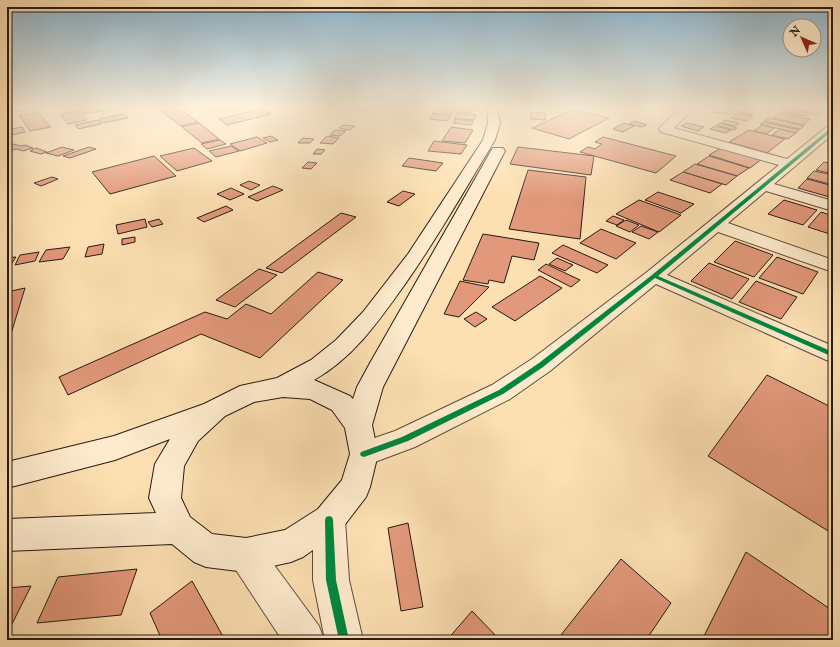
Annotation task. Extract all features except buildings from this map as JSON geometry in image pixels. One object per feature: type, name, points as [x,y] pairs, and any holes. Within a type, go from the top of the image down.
[{"type":"main road","points":[[283,387],[320,366],[344,346],[371,317],[415,257],[490,138]]},
{"type":"main road","points":[[358,425],[370,388],[382,363],[505,138]]},
{"type":"main road","points":[[698,138],[789,164]]},
{"type":"main road","points":[[364,454],[406,439],[502,392],[541,365],[654,276],[821,138]]},
{"type":"main road","points":[[764,186],[833,206]]},
{"type":"main road","points":[[716,225],[833,266]]},
{"type":"main road","points":[[654,276],[833,355]]},
{"type":"main road","points":[[7,475],[115,448],[216,409],[249,393],[283,387],[314,390],[341,403],[358,425],[364,454],[355,487],[330,520],[291,545],[246,555],[206,550],[178,528],[165,498],[170,464],[188,434],[216,409]]},
{"type":"main road","points":[[330,520],[331,580],[344,640]]},
{"type":"main road","points":[[7,534],[178,528]]},
{"type":"main road","points":[[246,555],[305,640]]},
{"type":"cycle path","points":[[364,454],[405,439],[501,392],[541,365],[654,276],[821,138]]},
{"type":"cycle path","points":[[654,276],[833,355]]},
{"type":"cycle path","points":[[329,520],[331,580],[344,640]]}]
